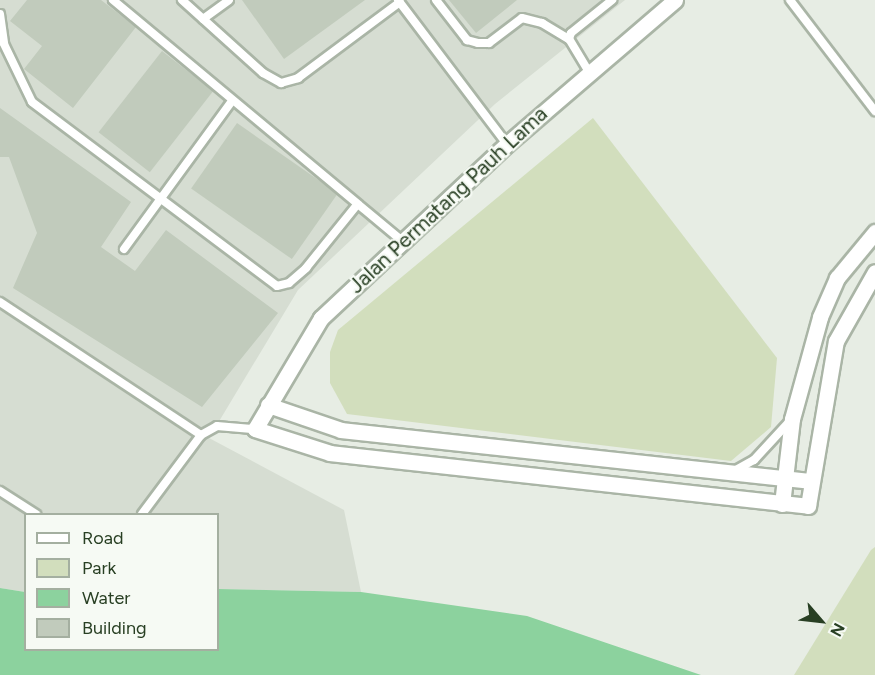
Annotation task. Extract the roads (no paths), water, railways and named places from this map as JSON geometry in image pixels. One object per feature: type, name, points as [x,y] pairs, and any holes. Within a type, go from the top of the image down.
[{"type":"street","name":"Jalan Permatang Pauh Lama","points":[[255,429],[321,318],[507,144],[675,0]]},
{"type":"street","points":[[782,504],[792,419],[817,327],[837,278],[875,232]]},
{"type":"street","points":[[255,429],[330,453],[808,506],[836,341],[875,272]]},
{"type":"street","points":[[268,405],[341,430],[811,481]]},
{"type":"lane","points":[[113,0],[356,206],[402,241]]},
{"type":"lane","points":[[182,0],[263,73],[281,83],[298,78],[399,1],[507,144]]},
{"type":"lane","points":[[203,19],[229,0]]},
{"type":"lane","points":[[436,0],[467,40],[478,43],[489,43],[522,18],[542,23],[568,39],[589,72]]},
{"type":"lane","points":[[568,39],[571,33],[612,0]]},
{"type":"lane","points":[[790,0],[875,111]]},
{"type":"lane","points":[[0,14],[2,44],[32,102],[277,286],[290,283],[306,268],[356,206]]},
{"type":"lane","points":[[124,249],[158,198],[232,101]]},
{"type":"lane","points":[[0,302],[201,435]]},
{"type":"lane","points":[[730,473],[754,460],[792,419]]},
{"type":"lane","points":[[143,513],[201,435],[217,426],[255,429]]},
{"type":"lane","points":[[0,491],[34,513]]},
{"type":"water","points":[[0,588],[24,592],[24,651],[219,651],[219,589],[361,592],[527,616],[701,675],[0,675]]}]
